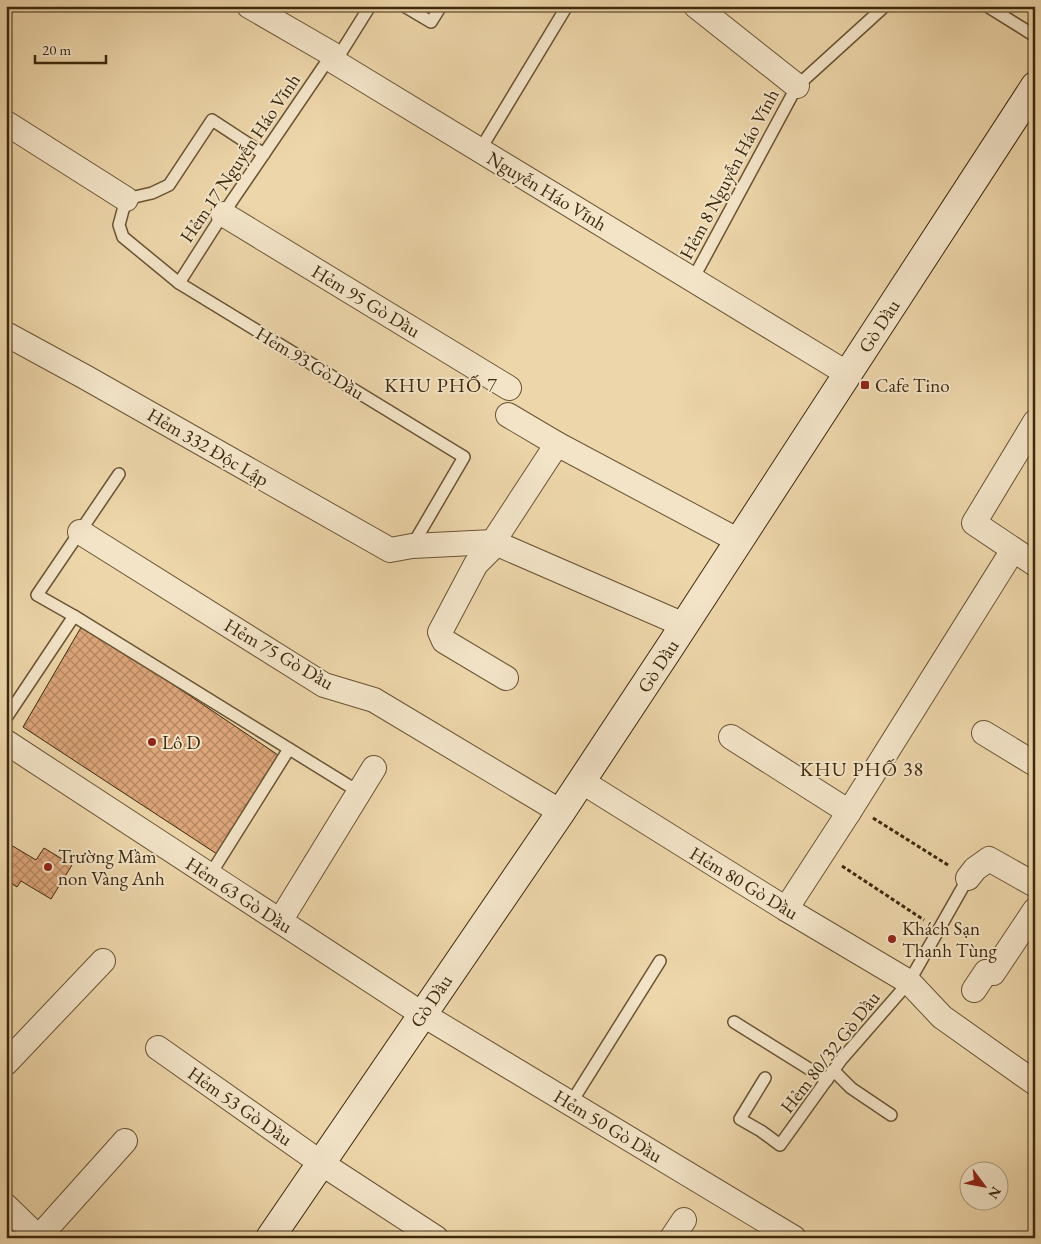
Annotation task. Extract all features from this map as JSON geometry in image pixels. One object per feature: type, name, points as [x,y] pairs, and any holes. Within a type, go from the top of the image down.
[{"type":"street","name":"Nguyễn Háo Vĩnh","points":[[250,6],[480,150],[848,374]]},
{"type":"street","points":[[700,8],[797,86]]},
{"type":"street","name":"Gò Dầu","points":[[270,1238],[561,812],[1035,86]]},
{"type":"street","points":[[6,124],[126,199]]},
{"type":"street","name":"Hẻm 95 Gò Dầu","points":[[222,214],[509,388]]},
{"type":"street","name":"Hẻm 332 Độc Lập","points":[[6,334],[390,550],[412,546]]},
{"type":"street","points":[[508,415],[557,444],[739,541]]},
{"type":"street","points":[[1033,430],[974,523],[1035,564]]},
{"type":"street","points":[[506,678],[444,641],[440,632],[476,564],[495,543],[557,444]]},
{"type":"street","name":"Hẻm 75 Gò Dầu","points":[[80,532],[324,685],[374,700],[561,812]]},
{"type":"street","points":[[412,546],[495,543],[684,625]]},
{"type":"street","points":[[786,909],[851,809],[1012,550]]},
{"type":"street","points":[[984,732],[1035,764]]},
{"type":"street","points":[[731,737],[851,809]]},
{"type":"street","name":"Hẻm 63 Gò Dầu","points":[[6,742],[422,1014]]},
{"type":"street","points":[[280,921],[374,768]]},
{"type":"street","name":"Hẻm 80 Gò Dầu","points":[[581,781],[786,909],[909,982],[942,1017],[1035,1083]]},
{"type":"street","points":[[968,878],[975,869],[989,859],[1035,885]]},
{"type":"street","points":[[974,990],[986,972],[993,972],[1035,910]]},
{"type":"street","points":[[6,1063],[103,960]]},
{"type":"street","name":"Hẻm 50 Gò Dầu","points":[[422,1014],[794,1238]]},
{"type":"street","name":"Hẻm 53 Gò Dầu","points":[[158,1048],[321,1163],[436,1238]]},
{"type":"street","points":[[6,1206],[39,1238],[126,1141]]},
{"type":"lane","name":"Hẻm 17 Nguyễn Háo Vĩnh","points":[[178,283],[222,214],[370,6]]},
{"type":"lane","points":[[404,6],[431,22],[441,6]]},
{"type":"lane","points":[[480,150],[567,6]]},
{"type":"lane","name":"Hẻm 8 Nguyễn Háo Vĩnh","points":[[693,279],[797,86],[885,6]]},
{"type":"lane","points":[[987,6],[1035,36]]},
{"type":"lane","points":[[178,283],[123,237],[119,225],[126,199],[152,193],[169,185],[212,120],[264,154]]},
{"type":"lane","name":"Hẻm 93 Gò Dầu","points":[[178,283],[464,457],[412,546]]},
{"type":"lane","points":[[120,474],[37,595],[359,792]]},
{"type":"lane","points":[[6,718],[74,616]]},
{"type":"lane","points":[[210,875],[289,749]]},
{"type":"lane","name":"Hẻm 80/32 Gò Dầu","points":[[765,1078],[740,1119],[780,1145],[831,1076],[909,982],[968,878]]},
{"type":"lane","points":[[570,1103],[660,961]]},
{"type":"lane","points":[[734,1022],[831,1076],[891,1115]]},
{"type":"path","points":[[851,809],[968,878]]},
{"type":"path","points":[[822,854],[940,930]]},
{"type":"building","name":"Lô D","points":[[83,624],[281,757],[217,854],[23,727]]},
{"type":"building","points":[[6,842],[36,860],[44,848],[72,865],[51,899],[21,881],[17,887],[6,880]]},
{"type":"place","name":"Cafe Tino","points":[[865,385]]},
{"type":"place","name":"Lô D","points":[[152,742]]},
{"type":"place","name":"Trường Mầm non Vàng Anh","points":[[48,867]]},
{"type":"place","name":"Khách Sạn Thanh Tùng","points":[[892,939]]},
{"type":"district","name":"KHU PHỐ 7","points":[[441,385]]},
{"type":"district","name":"KHU PHỐ 38","points":[[862,769]]}]
